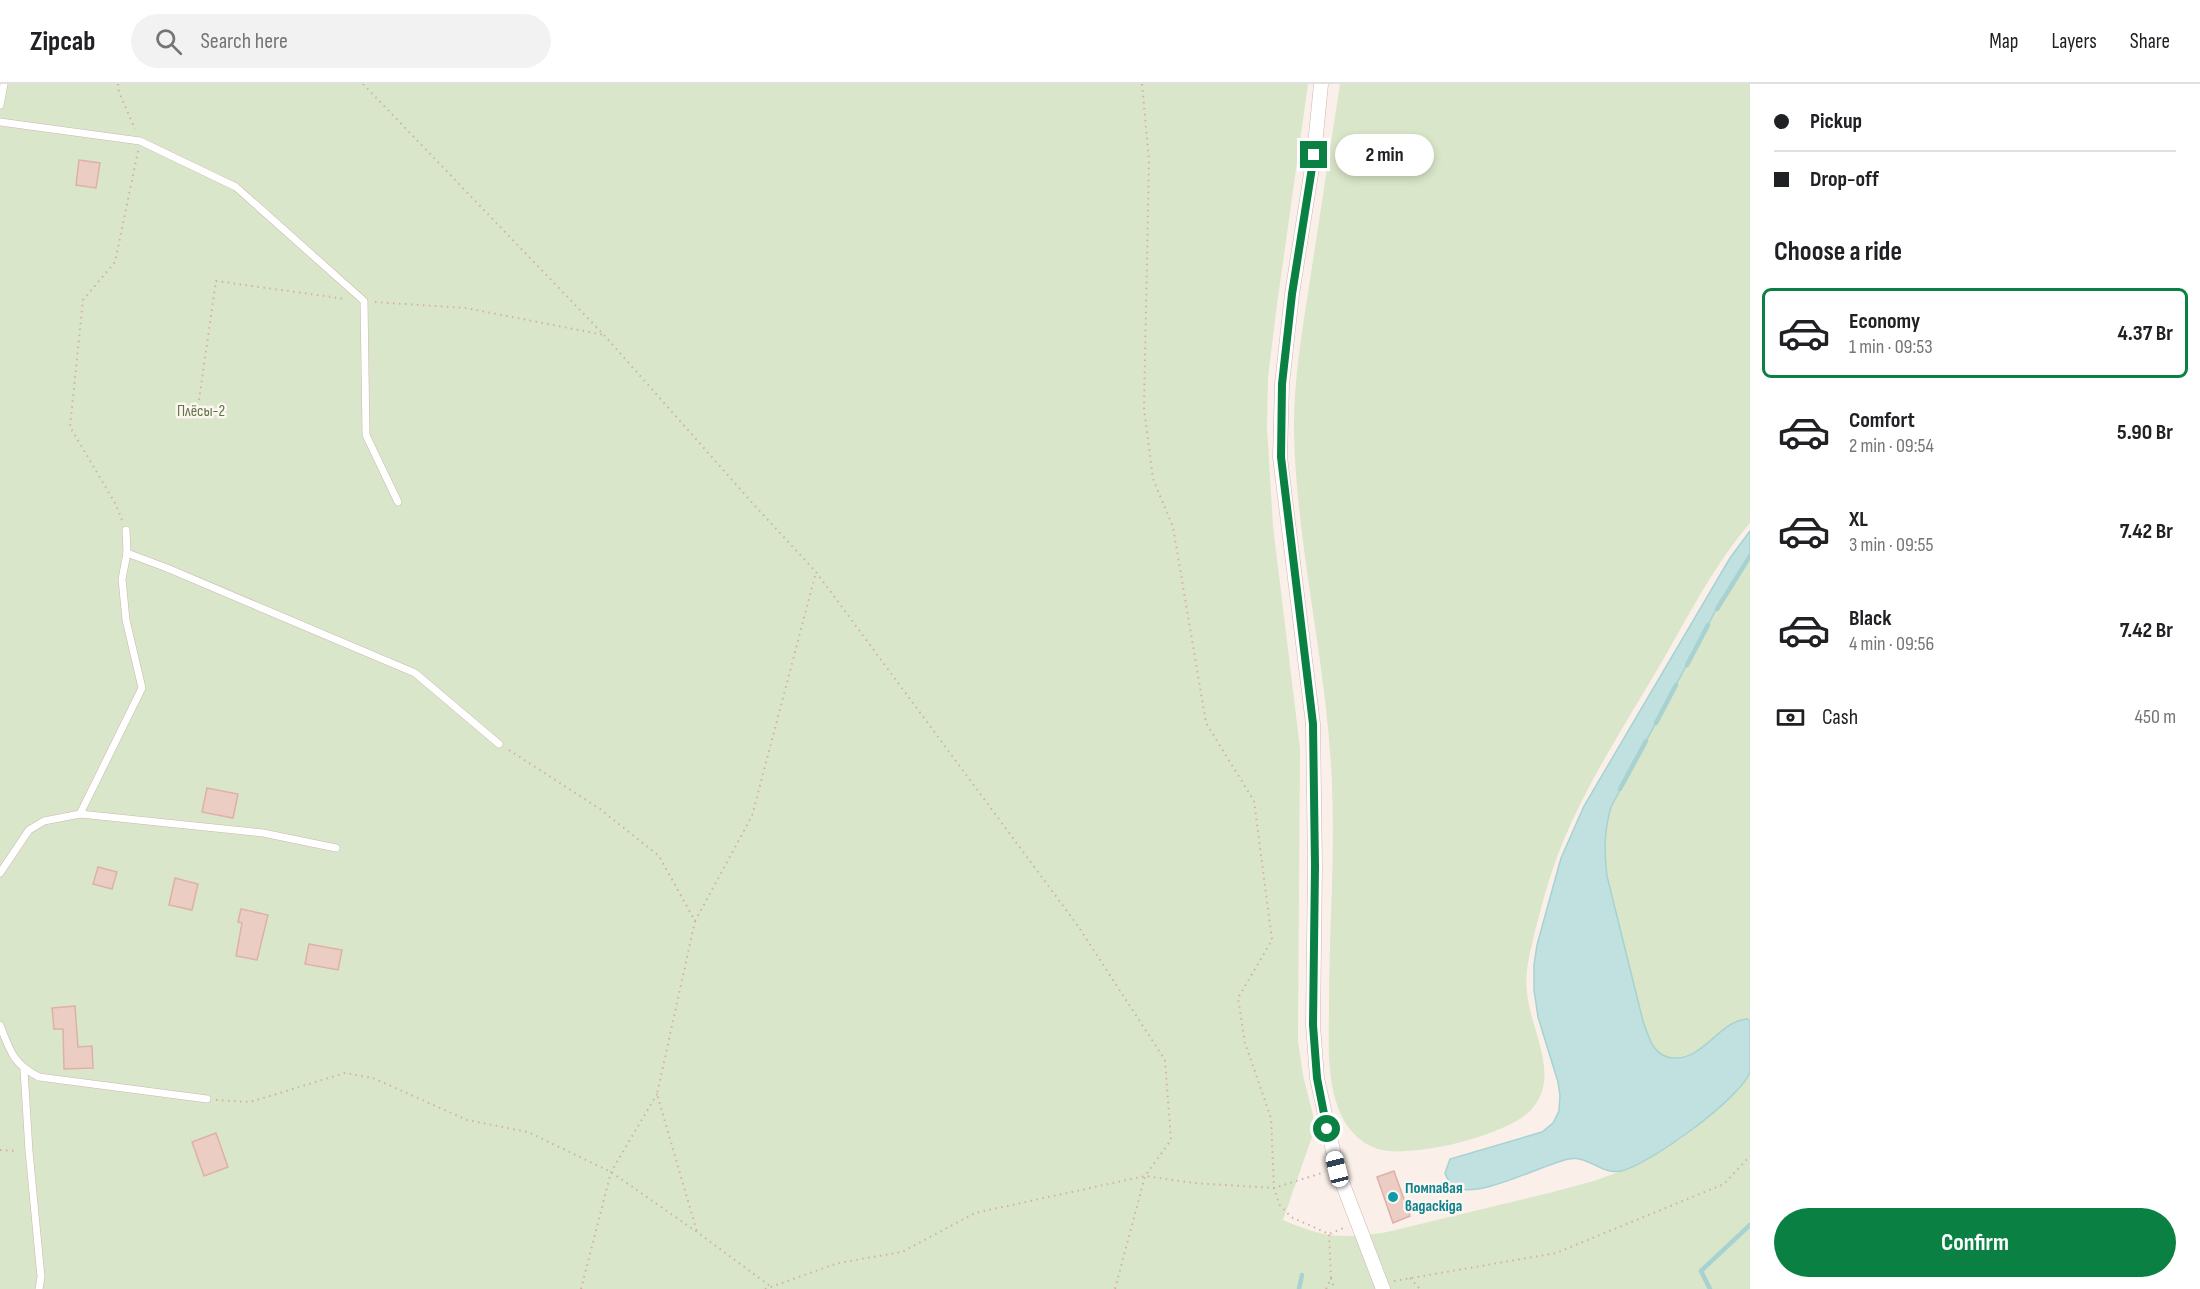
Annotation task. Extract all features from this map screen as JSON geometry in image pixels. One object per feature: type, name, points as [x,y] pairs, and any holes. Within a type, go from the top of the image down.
[{"type":"street","points":[[1321,84],[1314,155],[1292,294],[1282,384],[1281,457],[1313,724],[1315,866],[1313,1025],[1317,1078],[1337,1169],[1381,1286]]},
{"type":"lane","points":[[0,105],[4,84]]},
{"type":"lane","points":[[0,122],[140,141],[236,187],[364,301],[366,435],[398,502]]},
{"type":"lane","points":[[80,814],[142,688],[126,620],[122,579],[127,554],[126,530]]},
{"type":"lane","points":[[127,554],[167,568],[415,672],[499,744]]},
{"type":"lane","points":[[0,873],[28,831],[44,821],[80,814],[263,833],[336,848]]},
{"type":"lane","points":[[0,1025],[11,1055],[24,1070],[39,1077],[207,1099]]},
{"type":"lane","points":[[24,1070],[28,1151],[42,1277],[39,1289]]},
{"type":"path","points":[[118,84],[119,92],[140,141],[115,262],[83,300],[70,427],[116,503],[126,530]]},
{"type":"path","points":[[363,84],[604,334],[741,491],[816,572],[1078,926],[1165,1060],[1171,1140],[1145,1176],[1115,1289]]},
{"type":"path","points":[[1142,84],[1149,160],[1144,408],[1153,479],[1173,527],[1206,723],[1254,801],[1272,940],[1238,998],[1245,1043],[1271,1118],[1274,1188],[1279,1204],[1291,1217],[1329,1234],[1357,1223]]},
{"type":"path","points":[[199,400],[216,281],[364,301],[466,308],[604,334]]},
{"type":"path","points":[[581,1289],[611,1172],[657,1094],[695,921],[752,816],[816,572]]},
{"type":"path","points":[[499,744],[600,809],[659,856],[695,921]]},
{"type":"path","points":[[207,1099],[250,1102],[345,1073],[373,1078],[466,1120],[528,1132],[611,1172],[770,1286]]},
{"type":"path","points":[[657,1094],[697,1232]]},
{"type":"path","points":[[0,1150],[28,1151]]},
{"type":"path","points":[[1381,1286],[1410,1278],[1556,1253],[1724,1184],[1750,1156]]},
{"type":"path","points":[[765,1289],[838,1263],[902,1252],[975,1214],[1145,1176],[1194,1183],[1274,1188],[1337,1169]]},
{"type":"path","points":[[1329,1234],[1330,1278],[1334,1289]]},
{"type":"path","points":[[1326,1289],[1330,1278]]},
{"type":"path","points":[[1410,1278],[1420,1289]]},
{"type":"green space","name":"Плёсы-2","points":[[0,84],[1308,84],[1268,378],[1267,427],[1273,526],[1300,748],[1298,1041],[1303,1075],[1314,1119],[1313,1134],[1283,1220],[1322,1234],[1346,1236],[1372,1234],[1597,1180],[1642,1163],[1682,1138],[1742,1084],[1750,1071],[1750,1289],[0,1289]]},
{"type":"green space","points":[[1340,84],[1750,84],[1750,523],[1725,555],[1704,589],[1610,750],[1584,796],[1557,856],[1529,956],[1526,986],[1544,1068],[1544,1083],[1540,1097],[1531,1110],[1519,1120],[1502,1128],[1458,1143],[1412,1151],[1378,1149],[1365,1143],[1349,1129],[1335,1098],[1329,1059],[1332,786],[1325,698],[1296,478],[1294,414],[1302,333]]},
{"type":"green space","points":[[1750,556],[1750,1021],[1747,1019],[1702,1049],[1676,1058],[1665,1057],[1654,1048],[1643,1021],[1607,876],[1605,850],[1607,824],[1611,807],[1718,606]]},
{"type":"water","points":[[1750,531],[1750,556],[1718,606],[1611,807],[1605,850],[1607,876],[1643,1021],[1656,1050],[1666,1057],[1684,1057],[1703,1047],[1728,1026],[1747,1019],[1750,1021],[1750,1072],[1730,1098],[1713,1113],[1672,1144],[1634,1166],[1614,1171],[1582,1160],[1569,1159],[1479,1189],[1465,1190],[1455,1187],[1445,1173],[1450,1159],[1542,1132],[1553,1123],[1559,1111],[1558,1082],[1538,1017],[1534,990],[1534,965],[1537,945],[1561,858],[1584,806],[1730,558]]},
{"type":"building","points":[[79,160],[100,163],[96,188],[76,185]]},
{"type":"building","points":[[207,788],[238,794],[233,818],[202,812]]},
{"type":"building","points":[[98,867],[117,872],[112,889],[93,884]]},
{"type":"building","points":[[175,878],[198,884],[192,910],[169,905]]},
{"type":"building","points":[[241,909],[268,915],[257,960],[236,956],[242,923],[238,922]]},
{"type":"building","points":[[309,944],[342,950],[338,970],[305,964]]},
{"type":"building","points":[[75,1006],[78,1047],[92,1046],[93,1068],[64,1069],[63,1029],[54,1029],[52,1008]]},
{"type":"building","points":[[216,1133],[228,1167],[204,1176],[192,1142]]},
{"type":"building","name":"Помпавая вадаскіда","points":[[1394,1171],[1410,1216],[1393,1223],[1377,1177]]},
{"type":"waterway","points":[[1717,609],[1750,556]]},
{"type":"waterway","points":[[1687,665],[1708,625]]},
{"type":"waterway","points":[[1656,723],[1676,685]]},
{"type":"waterway","points":[[1620,789],[1646,741]]},
{"type":"waterway","points":[[1710,1289],[1701,1271],[1750,1225]]},
{"type":"waterway","points":[[1299,1289],[1302,1275]]},
{"type":"place","name":"Помпавая вадаскіда","points":[[1393,1197]]},
{"type":"route","points":[[1314,155],[1292,294],[1282,384],[1281,457],[1313,724],[1315,866],[1313,1025],[1317,1078],[1327,1129]]}]
